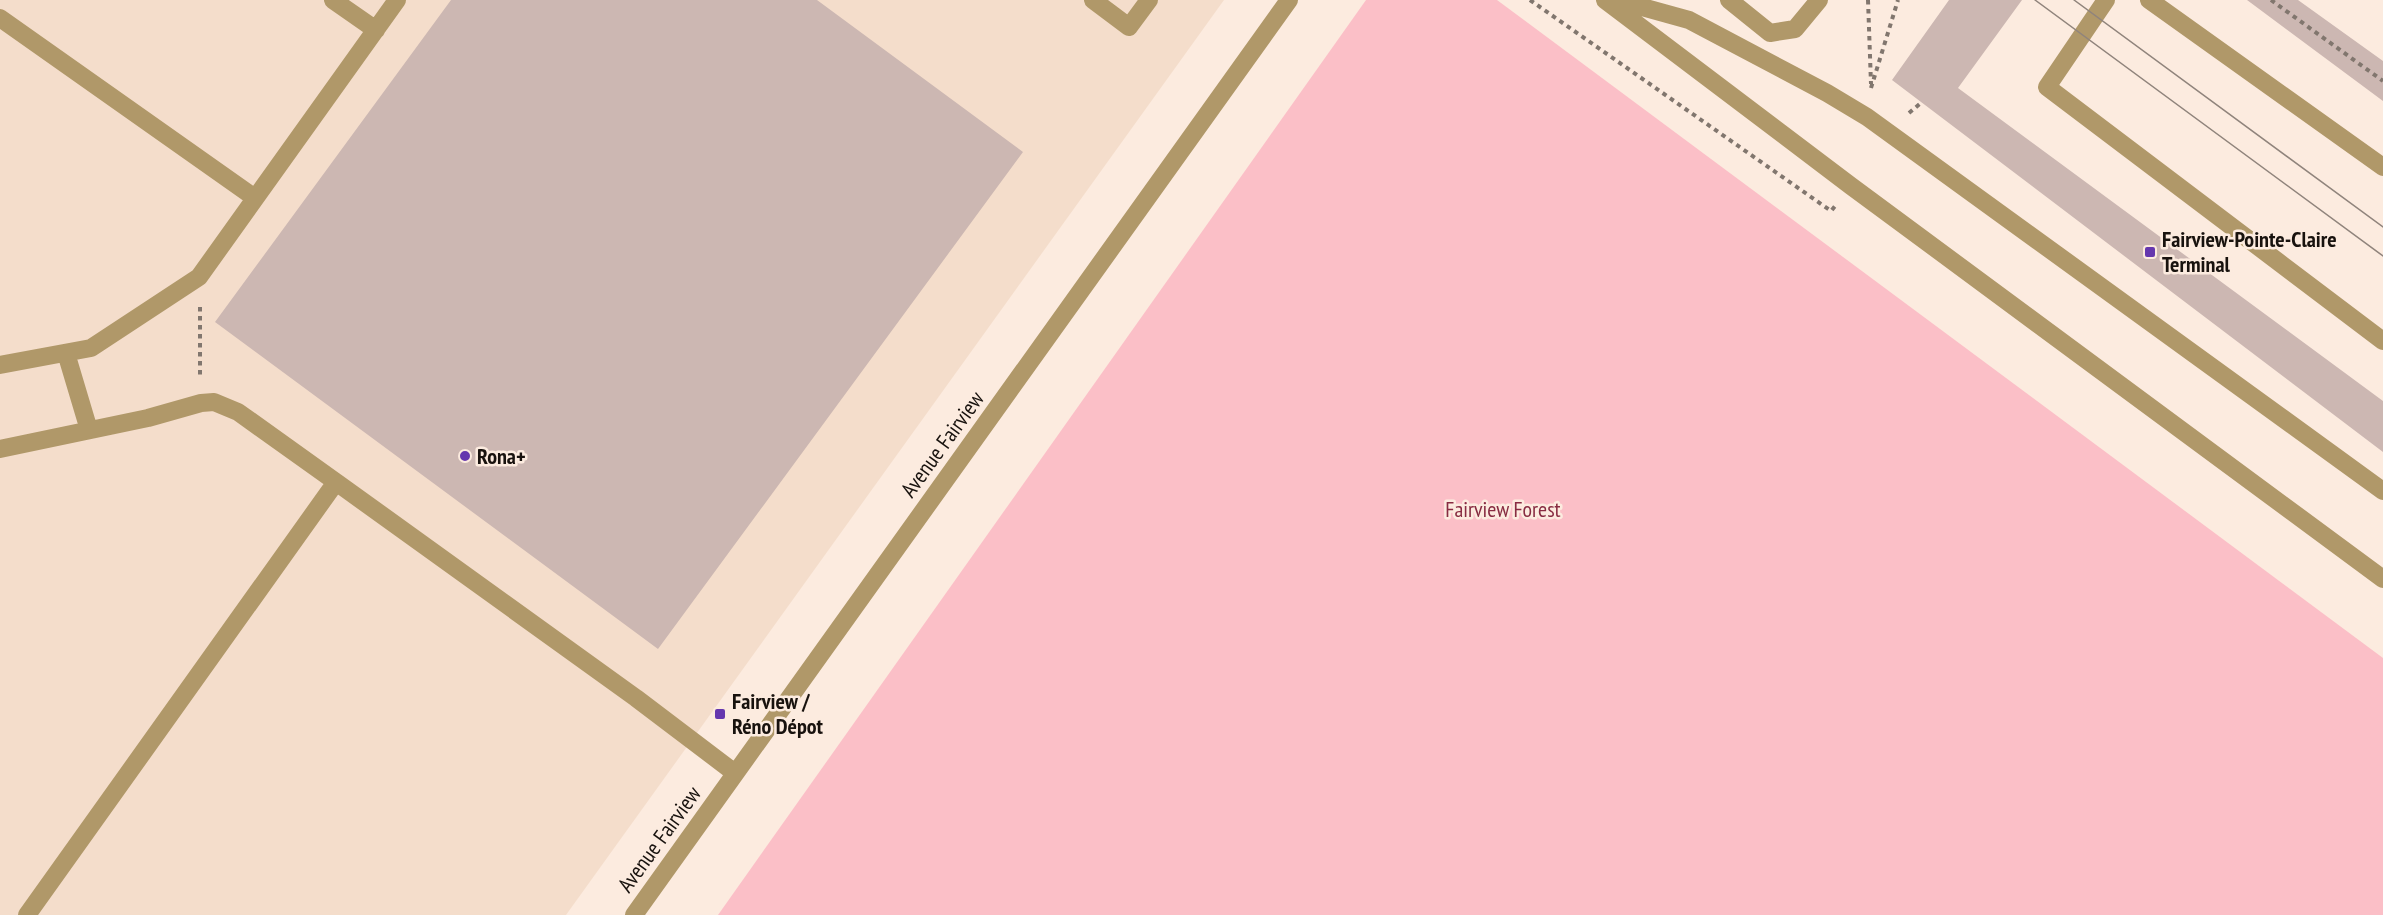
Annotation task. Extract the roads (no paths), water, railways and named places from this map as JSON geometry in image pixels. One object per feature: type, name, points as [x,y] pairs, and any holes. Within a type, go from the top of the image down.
[{"type":"street","points":[[333,0],[376,30]]},
{"type":"street","points":[[0,365],[91,348],[199,277],[397,0]]},
{"type":"street","points":[[1093,0],[1129,27],[1149,0]]},
{"type":"street","name":"Avenue Fairview","points":[[634,915],[1289,0]]},
{"type":"street","points":[[1605,0],[1861,193],[2383,579]]},
{"type":"street","points":[[1617,0],[1689,20],[1827,93],[1867,117],[2383,491]]},
{"type":"street","points":[[1729,0],[1770,33],[1795,29],[1819,0]]},
{"type":"street","points":[[2106,0],[2047,87],[2383,341]]},
{"type":"street","points":[[2150,0],[2383,167]]},
{"type":"street","points":[[0,18],[255,198]]},
{"type":"street","points":[[66,353],[89,430]]},
{"type":"street","points":[[0,449],[201,403],[214,402],[238,412],[636,698],[735,773]]},
{"type":"street","points":[[27,914],[336,482]]},
{"type":"tram line","points":[[2035,0],[2383,256]]},
{"type":"tram line","points":[[2074,0],[2383,227]]},
{"type":"place","name":"Fairview-Pointe-Claire Terminal","points":[[2150,252]]},
{"type":"place","name":"Rona+","points":[[465,456]]},
{"type":"place","name":"Fairview / Réno Dépot","points":[[720,714]]},
{"type":"park label","name":"Fairview Forest","points":[[1503,509]]}]
